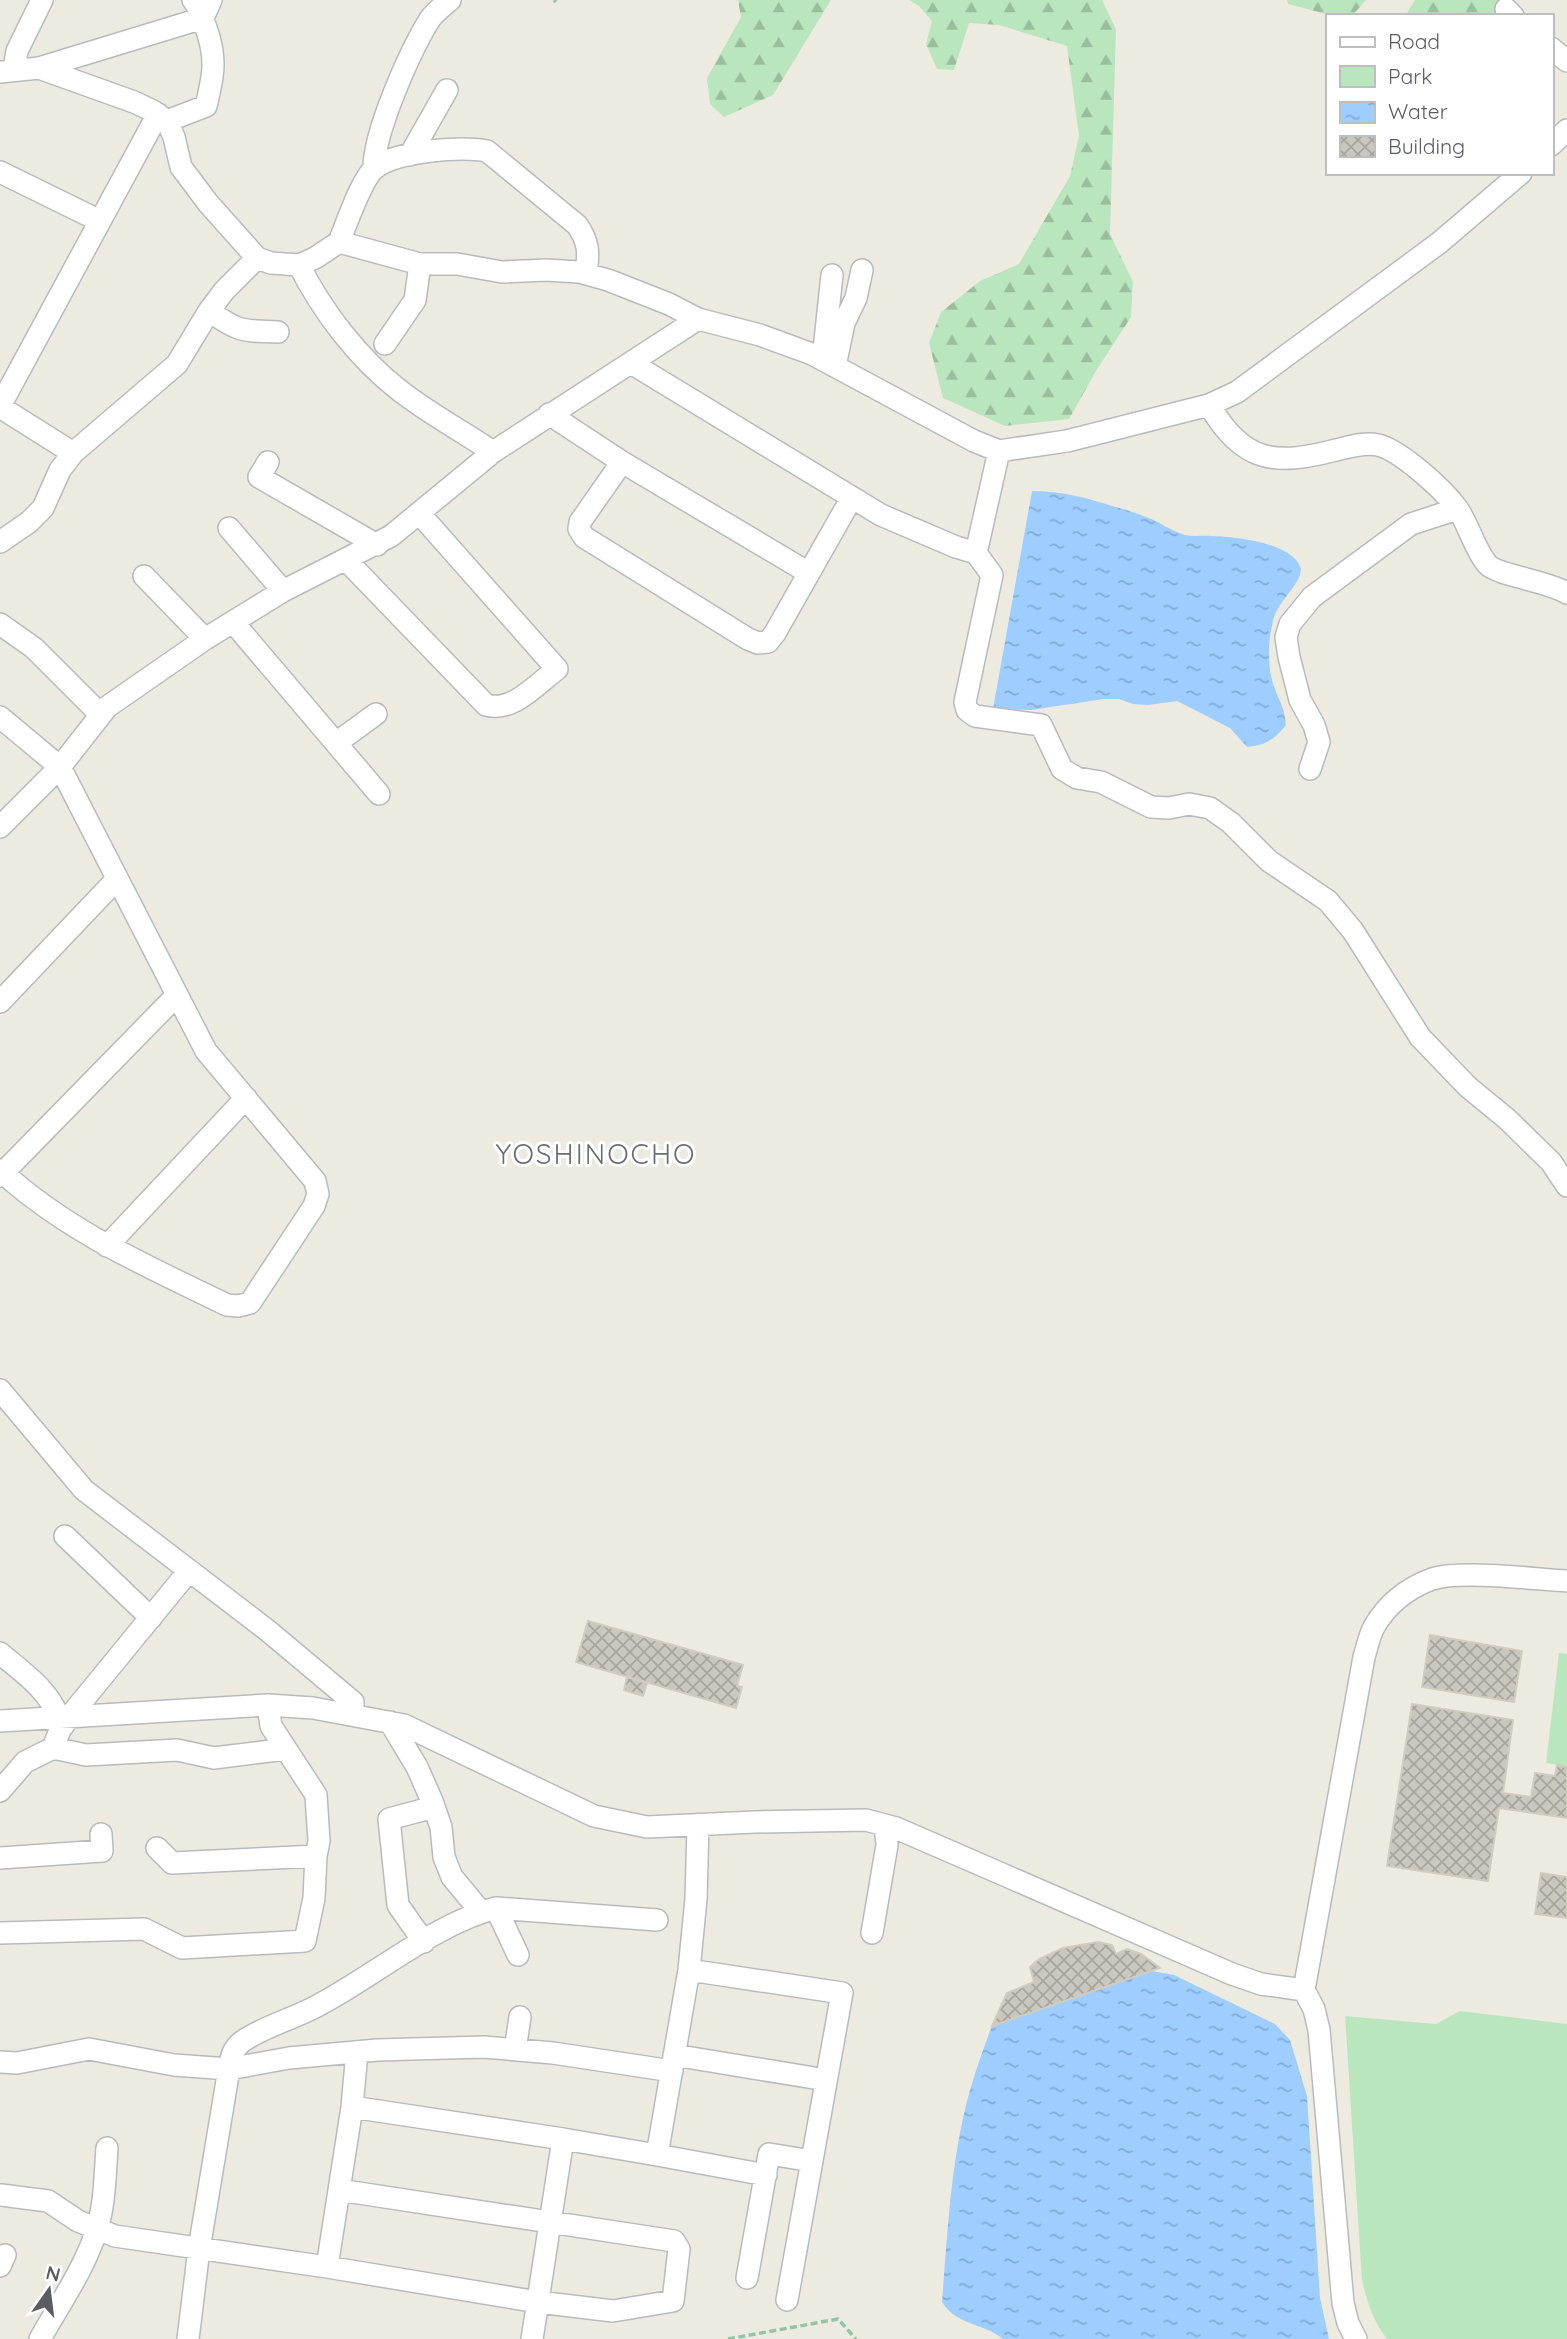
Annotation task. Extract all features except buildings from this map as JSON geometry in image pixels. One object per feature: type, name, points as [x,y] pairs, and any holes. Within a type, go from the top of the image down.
[{"type":"street","points":[[7,71],[42,0]]},
{"type":"street","points":[[374,169],[379,134],[417,43],[432,16],[450,0]]},
{"type":"street","points":[[7,71],[38,68],[202,6],[213,46],[214,65],[206,106],[162,118],[100,221],[0,407],[73,453]]},
{"type":"street","points":[[1553,50],[1567,61]]},
{"type":"street","points":[[38,68],[134,102],[162,118],[174,137],[181,167],[208,203],[257,258],[271,263],[299,265],[339,242],[365,181],[374,169],[387,161],[421,152],[473,148],[487,151],[577,225],[586,239],[589,253],[586,274]]},
{"type":"street","points":[[410,155],[447,90]]},
{"type":"street","points":[[1553,143],[1567,130]]},
{"type":"street","points":[[0,172],[100,221]]},
{"type":"street","points":[[339,242],[420,264],[457,264],[502,272],[546,270],[586,274],[669,304],[698,319],[760,335],[829,363],[974,441],[999,451],[1067,441],[1209,405],[1237,391],[1439,243],[1519,175]]},
{"type":"street","points":[[0,542],[29,522],[43,508],[60,470],[73,453],[177,364],[224,291],[257,258]]},
{"type":"street","points":[[385,344],[415,300],[420,264]]},
{"type":"street","points":[[299,265],[310,287],[342,331],[372,365],[399,390],[493,452]]},
{"type":"street","points":[[829,363],[856,298],[862,270]]},
{"type":"street","points":[[829,363],[832,275]]},
{"type":"street","points":[[209,311],[232,327],[244,331],[278,332]]},
{"type":"street","points":[[0,827],[60,767],[107,707],[205,639],[283,591],[377,545],[493,452],[698,319]]},
{"type":"street","points":[[631,363],[851,499],[881,515],[976,553],[992,575],[965,702],[967,710],[975,716],[1041,725],[1062,769],[1077,778],[1101,782],[1151,807],[1169,808],[1189,804],[1210,807],[1231,823],[1269,861],[1328,901],[1353,931],[1420,1037],[1468,1087],[1507,1119],[1551,1162],[1567,1186]]},
{"type":"street","points":[[1209,405],[1224,429],[1237,443],[1278,459],[1301,459],[1360,444],[1377,444],[1389,449],[1432,481],[1457,509],[1488,566],[1499,572],[1546,583],[1567,593]]},
{"type":"street","points":[[549,414],[622,462],[809,573]]},
{"type":"street","points":[[976,553],[999,451]]},
{"type":"street","points":[[268,462],[259,477],[377,545]]},
{"type":"street","points":[[622,462],[580,522],[579,529],[584,537],[758,643],[768,642],[851,499]]},
{"type":"street","points":[[1310,769],[1319,742],[1314,725],[1300,700],[1289,657],[1286,637],[1290,624],[1312,597],[1404,529],[1431,516],[1457,509]]},
{"type":"street","points":[[345,560],[486,705],[497,708],[509,705],[557,669],[419,513]]},
{"type":"street","points":[[229,528],[283,591]]},
{"type":"street","points":[[144,576],[205,639]]},
{"type":"street","points":[[233,622],[379,794]]},
{"type":"street","points":[[0,624],[34,648],[101,715]]},
{"type":"street","points":[[336,743],[376,714]]},
{"type":"street","points":[[0,717],[60,767],[206,1051],[315,1181],[317,1194],[314,1206],[250,1303],[227,1305],[107,1246],[38,1202],[1,1173],[177,995]]},
{"type":"street","points":[[0,1002],[117,879]]},
{"type":"street","points":[[107,1246],[246,1098]]},
{"type":"street","points":[[0,1390],[84,1490],[258,1623],[353,1702],[353,1715]]},
{"type":"street","points":[[65,1536],[151,1618]]},
{"type":"street","points":[[53,1748],[64,1716],[188,1572]]},
{"type":"street","points":[[1356,2339],[1343,2303],[1319,2030],[1314,2009],[1304,1990],[1364,1657],[1374,1628],[1389,1605],[1434,1578],[1463,1576],[1567,1581]]},
{"type":"street","points":[[0,1653],[36,1684],[64,1716]]},
{"type":"street","points":[[0,1933],[144,1929],[182,1948],[305,1941],[314,1898],[319,1841],[316,1795],[271,1726],[268,1705]]},
{"type":"street","points":[[0,1721],[268,1705],[313,1708],[404,1725],[594,1816],[647,1827],[866,1820],[896,1828],[1232,1974],[1261,1984],[1304,1990]]},
{"type":"street","points":[[390,1722],[416,1767],[434,1807],[441,1827],[444,1857],[452,1877],[489,1910],[518,1955]]},
{"type":"street","points":[[0,1791],[25,1762],[53,1748],[86,1755],[177,1750],[214,1758],[286,1749]]},
{"type":"street","points":[[424,1942],[398,1905],[389,1819],[434,1807]]},
{"type":"street","points":[[872,1933],[887,1845],[885,1825]]},
{"type":"street","points":[[657,2155],[689,1970],[696,1899],[698,1826]]},
{"type":"street","points":[[0,1858],[102,1851],[101,1834]]},
{"type":"street","points":[[157,1848],[172,1863],[316,1856]]},
{"type":"street","points":[[188,2339],[229,2069],[232,2054],[242,2042],[317,2006],[424,1942],[489,1910],[657,1920]]},
{"type":"street","points":[[689,1970],[842,1993],[787,2300]]},
{"type":"street","points":[[515,2050],[520,2017]]},
{"type":"street","points":[[0,2062],[17,2063],[89,2049],[174,2065],[229,2069],[289,2058],[357,2052],[484,2047],[673,2063],[826,2080]]},
{"type":"street","points":[[327,2267],[352,2107],[357,2052]]},
{"type":"street","points":[[352,2107],[563,2139],[766,2175]]},
{"type":"street","points":[[532,2339],[563,2139]]},
{"type":"street","points":[[40,2339],[86,2255],[97,2229],[107,2148]]},
{"type":"street","points":[[747,2278],[744,2237],[766,2175],[769,2154],[812,2161]]},
{"type":"street","points":[[1,2195],[48,2201],[78,2221],[115,2236],[538,2302],[613,2311],[673,2301],[679,2249],[674,2241],[339,2190]]},
{"type":"path","points":[[728,2339],[838,2319],[856,2339]]},
{"type":"green space","points":[[738,0],[831,0],[773,95],[724,117],[710,104],[707,78],[741,17]]},
{"type":"green space","points":[[909,0],[1102,0],[1116,29],[1110,234],[1133,282],[1131,317],[1069,419],[1005,426],[943,398],[929,343],[941,312],[980,281],[1019,264],[1070,176],[1079,136],[1067,46],[999,25],[969,23],[954,70],[937,69],[926,44],[932,21],[919,6]]},
{"type":"green space","points":[[1287,0],[1366,0],[1354,14],[1326,14],[1288,4]]},
{"type":"green space","points":[[1415,0],[1508,0],[1498,14],[1407,13]]},
{"type":"green space","points":[[1559,1653],[1567,1654],[1567,1766],[1546,1763]]},
{"type":"green space","points":[[1460,2011],[1567,2024],[1567,2339],[1387,2339],[1369,2305],[1362,2281],[1345,2016],[1436,2024]]},
{"type":"water","points":[[1032,491],[1094,500],[1139,514],[1185,535],[1260,542],[1285,551],[1294,558],[1301,572],[1276,613],[1269,645],[1271,676],[1283,708],[1286,725],[1278,734],[1265,743],[1247,747],[1230,728],[1177,701],[1148,705],[1104,699],[1031,710],[993,709]]},
{"type":"water","points":[[1152,1971],[1174,1975],[1275,2024],[1290,2040],[1307,2096],[1320,2298],[1329,2339],[1003,2339],[987,2329],[955,2316],[942,2302],[959,2137],[973,2080],[992,2026]]},
{"type":"district","name":"YOSHINOCHO","points":[[596,1153]]}]
